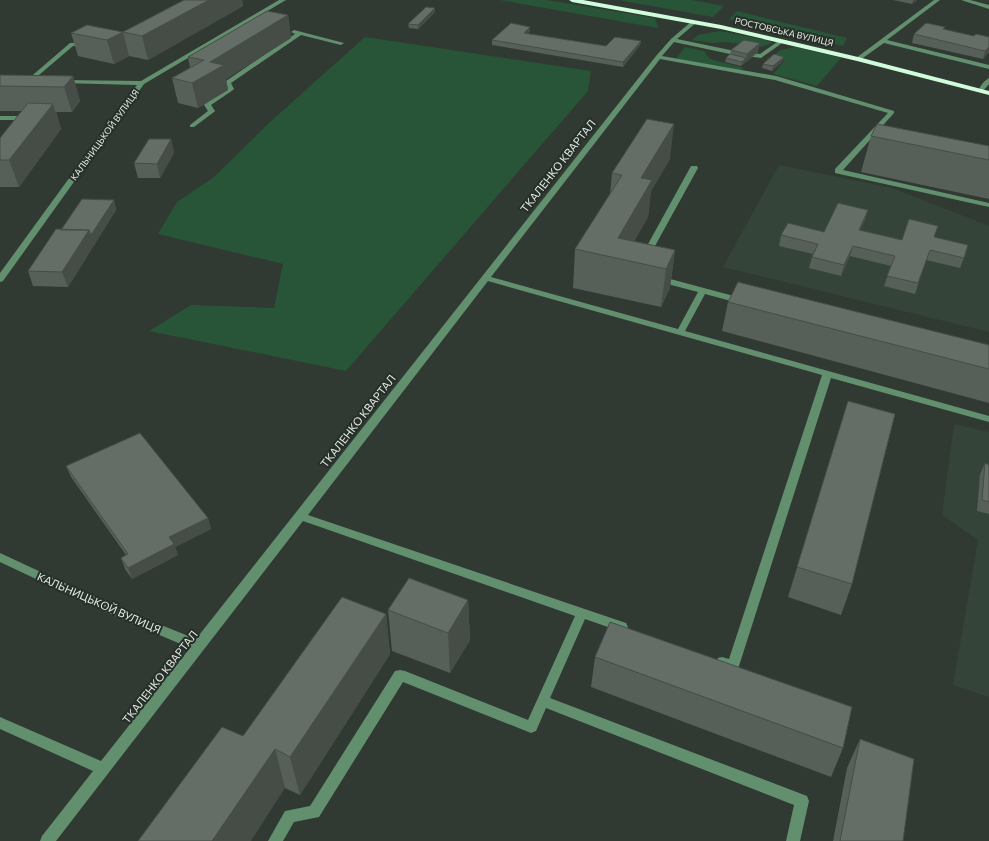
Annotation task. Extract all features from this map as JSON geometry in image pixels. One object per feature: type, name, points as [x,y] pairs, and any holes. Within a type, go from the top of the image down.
[{"type":"highway","name":"РОСТОВСЬКА ВУЛИЦЯ","points":[[572,0],[694,22],[782,41],[989,92]]},
{"type":"street","name":"КАЛЬНИЦЬКОЙ ВУЛИЦЯ","points":[[0,279],[142,83],[283,0]]},
{"type":"street","points":[[858,59],[937,0]]},
{"type":"street","points":[[964,0],[989,7]]},
{"type":"street","points":[[247,21],[254,23]]},
{"type":"street","name":"ТКАЛЕНКО КВАРТАЛ","points":[[47,841],[658,57],[672,40],[694,22]]},
{"type":"street","points":[[284,30],[341,43]]},
{"type":"street","points":[[192,126],[212,111],[207,105],[231,89],[228,82],[300,33]]},
{"type":"street","points":[[672,40],[730,52],[761,56],[782,41]]},
{"type":"street","points":[[884,40],[989,67]]},
{"type":"street","points":[[30,80],[72,44],[90,44]]},
{"type":"street","points":[[658,57],[776,78],[892,112],[838,171],[989,205]]},
{"type":"street","points":[[22,79],[45,80]]},
{"type":"street","points":[[52,80],[142,83]]},
{"type":"street","points":[[981,90],[989,80]]},
{"type":"street","points":[[0,118],[31,118],[26,124]]},
{"type":"street","points":[[643,260],[694,168]]},
{"type":"street","points":[[651,277],[748,302]]},
{"type":"street","points":[[485,278],[989,419]]},
{"type":"street","points":[[680,333],[703,290]]},
{"type":"street","points":[[712,658],[733,666],[827,374]]},
{"type":"street","points":[[300,516],[632,631]]},
{"type":"street","name":"КАЛЬНИЦЬКОЙ ВУЛИЦЯ","points":[[0,557],[112,610],[199,646]]},
{"type":"street","points":[[275,841],[290,816],[314,812],[400,676],[530,727],[582,613]]},
{"type":"street","points":[[542,701],[802,801],[793,841]]},
{"type":"street","points":[[0,723],[103,769]]},
{"type":"shaded area","points":[[779,165],[892,188],[989,226],[989,332],[723,267]]},
{"type":"shaded area","points":[[954,424],[989,432],[989,697],[953,685],[978,540],[942,515]]},
{"type":"green space","points":[[500,0],[547,0],[655,18],[658,28]]},
{"type":"green space","points":[[618,0],[692,0],[724,6],[713,17]]},
{"type":"green space","points":[[737,11],[847,38],[843,46],[729,19]]},
{"type":"green space","points":[[720,31],[766,40],[773,43],[760,47],[726,42],[712,43],[692,40],[698,35]]},
{"type":"green space","points":[[365,37],[591,71],[588,91],[346,371],[149,331],[191,305],[274,308],[283,264],[158,234],[177,202],[214,177],[270,122]]},
{"type":"green space","points":[[685,47],[704,51],[710,59],[744,68],[741,70],[676,59]]},
{"type":"green space","points":[[795,47],[841,58],[817,86],[773,74],[785,60],[773,57],[780,50]]},
{"type":"building","points":[[184,0],[209,0],[142,36],[123,32]]},
{"type":"building","points":[[426,7],[435,8],[418,25],[408,24]]},
{"type":"building","points":[[267,11],[288,15],[210,62],[224,65],[192,83],[172,78],[204,60],[188,57]]},
{"type":"building","points":[[511,23],[530,27],[524,33],[606,46],[615,37],[641,41],[623,62],[492,40]]},
{"type":"building","points":[[926,23],[945,27],[943,29],[974,36],[976,34],[989,37],[989,47],[985,51],[914,34]]},
{"type":"building","points":[[87,25],[123,32],[107,40],[71,33]]},
{"type":"building","points":[[744,40],[760,43],[747,54],[731,50]]},
{"type":"building","points":[[730,54],[746,58],[742,62],[726,58]]},
{"type":"building","points":[[774,54],[784,57],[773,66],[763,64]]},
{"type":"building","points":[[0,75],[73,76],[64,87],[0,86]]},
{"type":"building","points":[[28,103],[53,104],[9,160],[0,160],[0,138]]},
{"type":"building","points":[[647,119],[674,124],[641,178],[652,180],[618,238],[675,250],[666,269],[575,249],[622,175],[612,173]]},
{"type":"building","points":[[877,124],[989,146],[989,160],[871,136]]},
{"type":"building","points":[[149,139],[171,139],[157,164],[134,163]]},
{"type":"building","points":[[82,199],[114,200],[91,235],[89,230],[61,230]]},
{"type":"building","points":[[838,203],[868,210],[859,230],[902,240],[909,219],[938,226],[934,237],[968,245],[964,258],[930,250],[918,283],[887,276],[895,256],[853,246],[844,265],[812,257],[818,244],[781,235],[788,223],[824,232]]},
{"type":"building","points":[[56,229],[89,230],[62,272],[28,271]]},
{"type":"building","points":[[738,282],[989,345],[989,369],[728,302]]},
{"type":"building","points":[[848,401],[895,414],[852,584],[797,567]]},
{"type":"building","points":[[140,433],[208,518],[169,537],[174,544],[128,568],[121,558],[128,554],[66,466]]},
{"type":"building","points":[[985,463],[989,465],[989,502],[982,500]]},
{"type":"building","points":[[409,578],[468,600],[448,633],[388,610]]},
{"type":"building","points":[[342,597],[386,614],[290,757],[275,749],[212,841],[138,841],[222,727],[243,736]]},
{"type":"building","points":[[610,622],[852,707],[843,748],[595,657]]},
{"type":"building","points":[[860,739],[914,759],[903,841],[840,841]]}]
